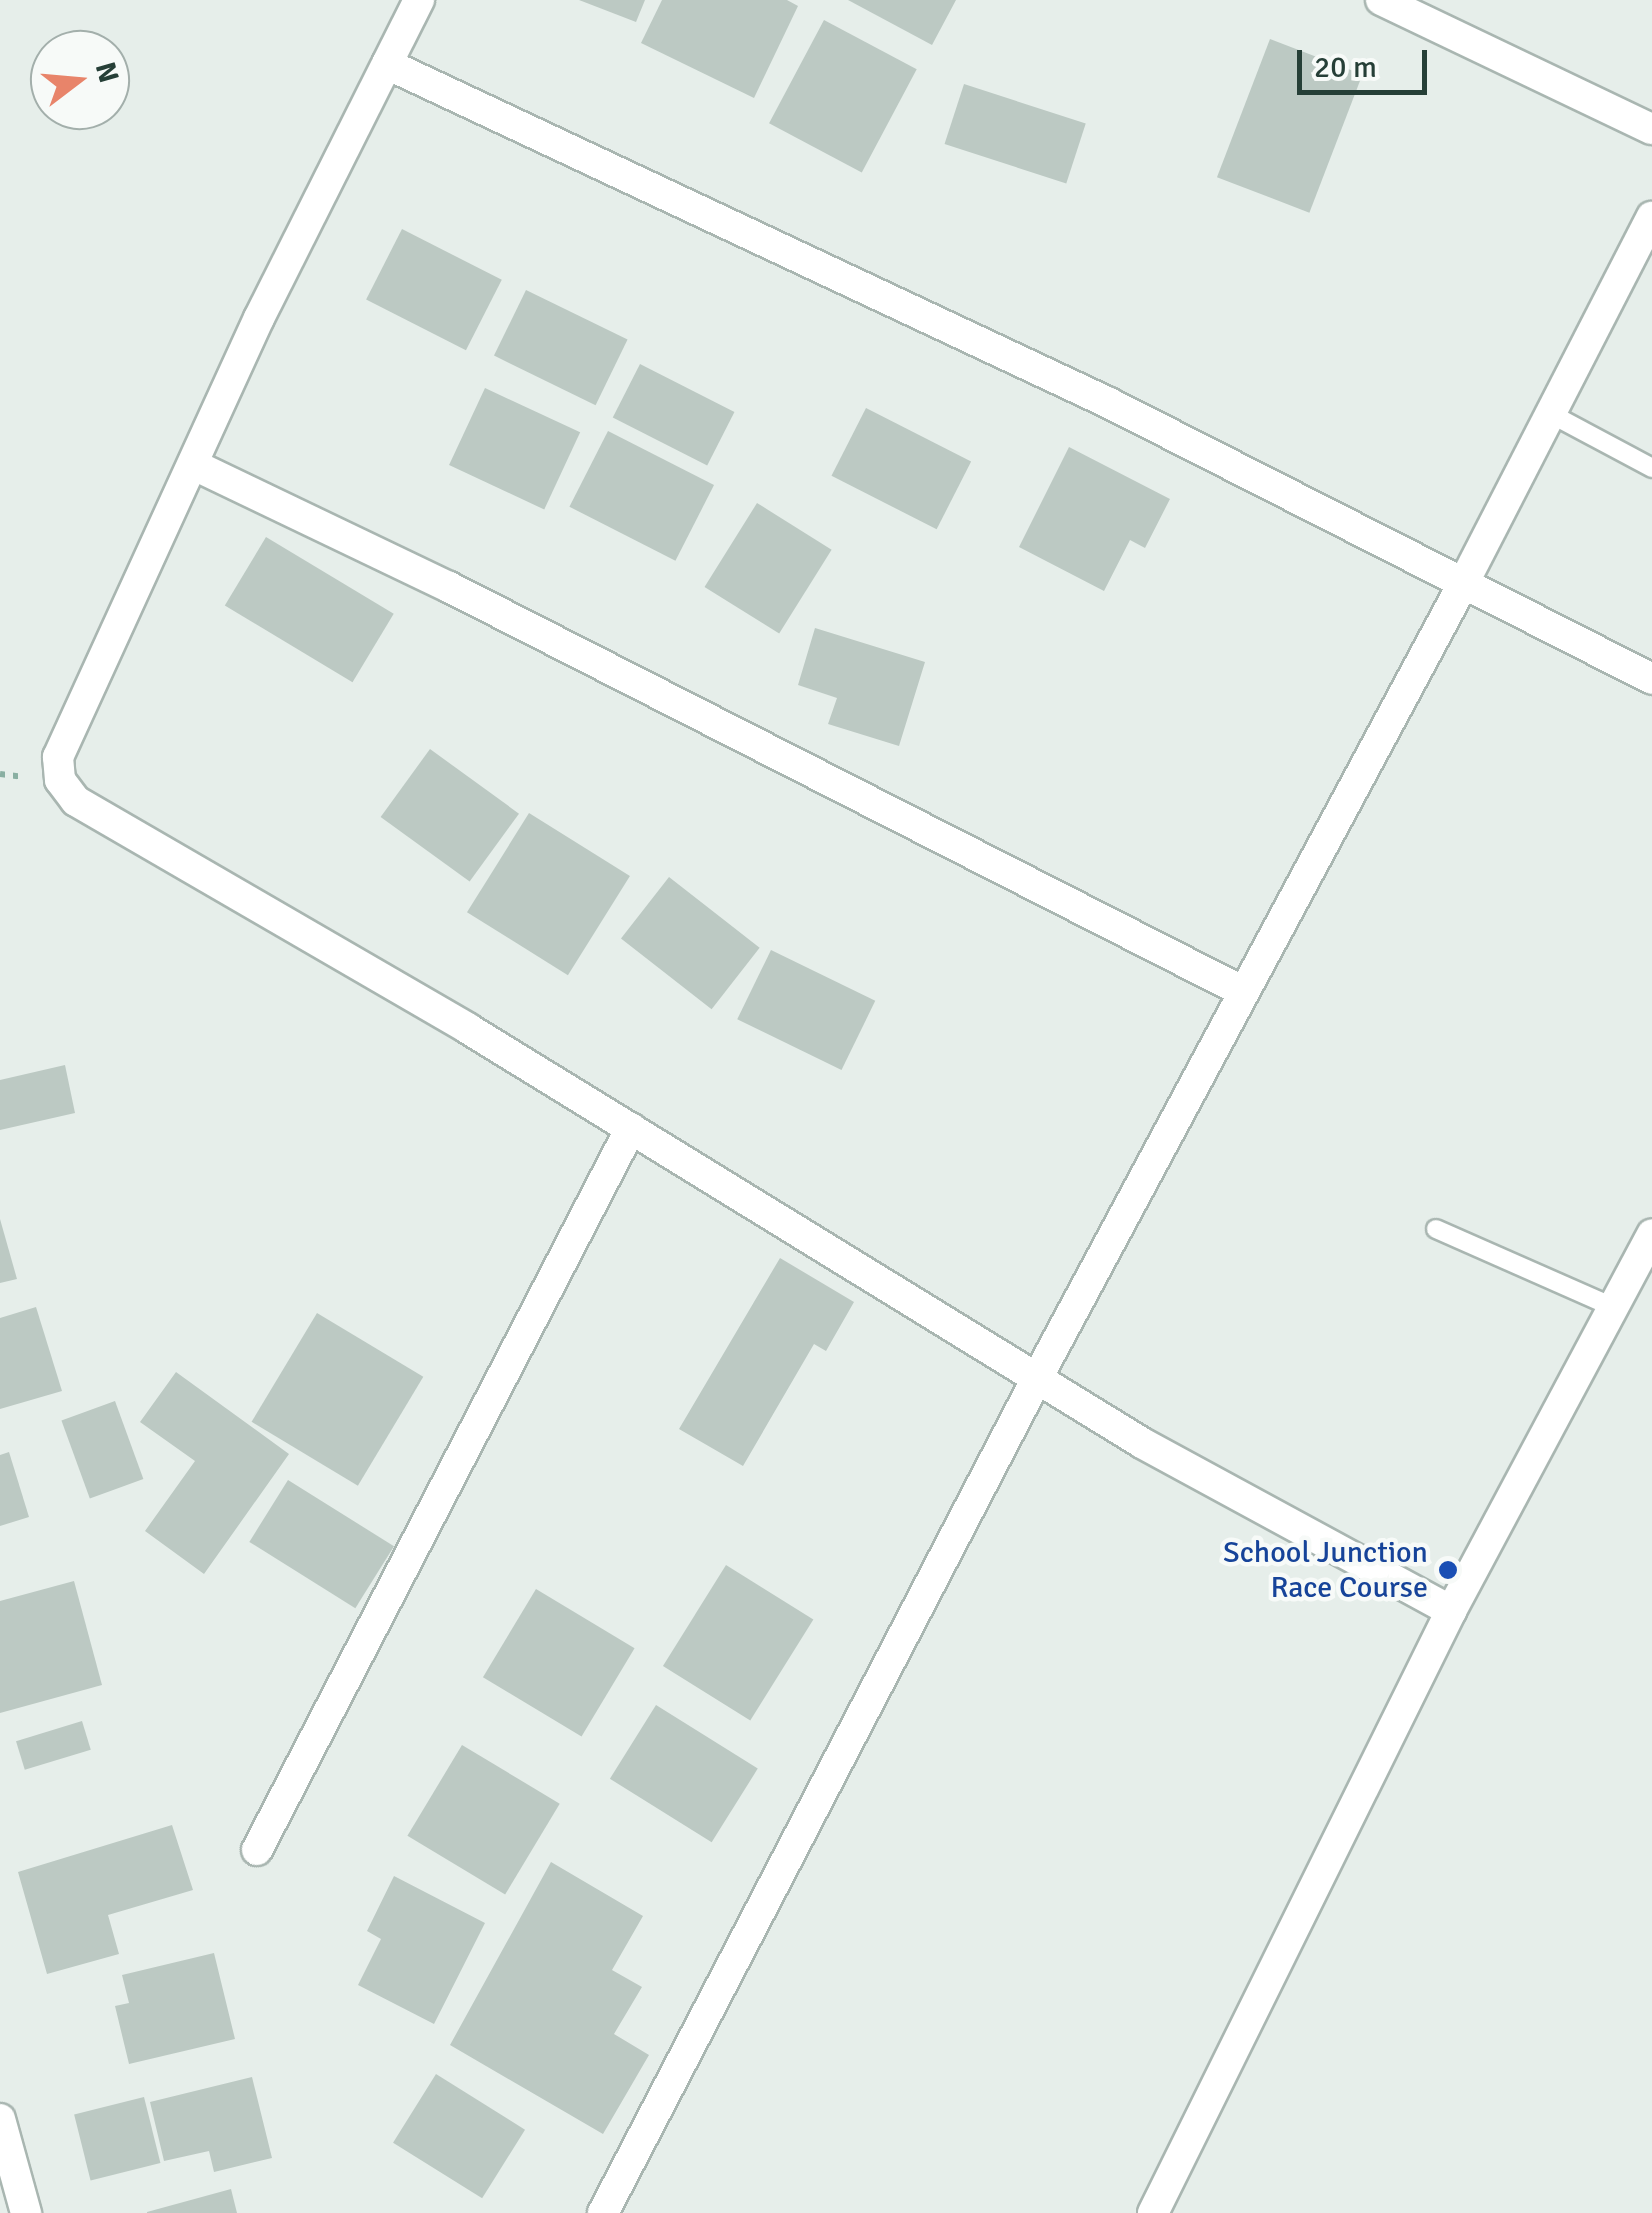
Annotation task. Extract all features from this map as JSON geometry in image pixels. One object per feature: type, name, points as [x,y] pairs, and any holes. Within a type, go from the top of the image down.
[{"type":"street","points":[[419,0],[260,318],[58,757],[60,780],[76,800],[632,1128],[1036,1380],[1142,1443],[1451,1611]]},
{"type":"street","points":[[1381,0],[1652,129]]},
{"type":"street","points":[[387,64],[1110,403],[1652,679]]},
{"type":"street","points":[[603,2213],[1036,1380],[1463,584],[1652,217]]},
{"type":"street","points":[[194,465],[467,596],[1244,992]]},
{"type":"street","points":[[256,1850],[632,1128]]},
{"type":"street","points":[[1152,2213],[1451,1611],[1652,1234]]},
{"type":"street","points":[[0,2119],[26,2213]]},
{"type":"lane","points":[[1551,414],[1652,468]]},
{"type":"lane","points":[[1436,1230],[1613,1307]]},
{"type":"building","points":[[579,0],[645,0],[636,22]]},
{"type":"building","points":[[662,0],[787,0],[798,6],[754,98],[641,43]]},
{"type":"building","points":[[848,0],[956,0],[932,45]]},
{"type":"building","points":[[824,20],[917,69],[862,173],[769,123]]},
{"type":"building","points":[[1270,39],[1362,74],[1309,213],[1217,177]]},
{"type":"building","points":[[964,84],[1086,124],[1066,183],[945,144]]},
{"type":"building","points":[[402,229],[502,280],[466,350],[366,299]]},
{"type":"building","points":[[526,290],[628,340],[596,405],[494,356]]},
{"type":"building","points":[[640,364],[734,412],[707,466],[613,417]]},
{"type":"building","points":[[485,388],[580,432],[544,509],[449,465]]},
{"type":"building","points":[[866,408],[971,462],[937,529],[831,476]]},
{"type":"building","points":[[608,431],[714,485],[675,561],[569,507]]},
{"type":"building","points":[[1069,447],[1170,499],[1145,548],[1130,540],[1104,591],[1019,547]]},
{"type":"building","points":[[757,503],[832,550],[779,634],[705,587]]},
{"type":"building","points":[[266,537],[394,614],[353,682],[225,606]]},
{"type":"building","points":[[815,628],[925,662],[899,746],[828,724],[837,698],[798,685]]},
{"type":"building","points":[[430,749],[519,814],[470,882],[381,817]]},
{"type":"building","points":[[529,813],[630,876],[568,975],[467,912]]},
{"type":"building","points":[[669,877],[760,948],[712,1009],[621,938]]},
{"type":"building","points":[[771,950],[875,1001],[842,1070],[737,1019]]},
{"type":"building","points":[[65,1065],[75,1113],[0,1130],[0,1080]]},
{"type":"building","points":[[0,1219],[17,1279],[0,1283]]},
{"type":"building","points":[[780,1258],[854,1302],[826,1351],[814,1344],[743,1466],[679,1429]]},
{"type":"building","points":[[36,1307],[62,1391],[0,1409],[0,1318]]},
{"type":"building","points":[[317,1313],[423,1377],[358,1486],[252,1422]]},
{"type":"building","points":[[176,1372],[289,1454],[204,1574],[145,1531],[195,1461],[140,1422]]},
{"type":"building","points":[[115,1401],[143,1479],[90,1498],[61,1420]]},
{"type":"building","points":[[9,1452],[29,1517],[0,1526],[0,1455]]},
{"type":"building","points":[[288,1480],[394,1546],[355,1608],[249,1542]]},
{"type":"building","points":[[726,1565],[813,1620],[750,1720],[663,1666]]},
{"type":"building","points":[[74,1581],[102,1685],[0,1713],[0,1601]]},
{"type":"building","points":[[536,1589],[635,1648],[582,1737],[483,1677]]},
{"type":"building","points":[[656,1705],[758,1769],[712,1842],[610,1779]]},
{"type":"building","points":[[82,1721],[91,1750],[25,1770],[16,1741]]},
{"type":"building","points":[[462,1745],[560,1804],[505,1895],[407,1836]]},
{"type":"building","points":[[172,1825],[193,1890],[108,1915],[119,1954],[47,1974],[18,1872]]},
{"type":"building","points":[[551,1862],[643,1916],[612,1970],[642,1987],[614,2034],[649,2055],[603,2134],[450,2045]]},
{"type":"building","points":[[394,1876],[485,1923],[434,2024],[358,1985],[381,1939],[367,1931]]},
{"type":"building","points":[[214,1953],[235,2039],[129,2064],[115,2006],[129,2003],[122,1975]]},
{"type":"building","points":[[436,2074],[525,2130],[482,2198],[393,2143]]},
{"type":"building","points":[[252,2077],[272,2158],[214,2172],[209,2151],[164,2161],[150,2102]]},
{"type":"building","points":[[144,2097],[160,2163],[91,2180],[74,2114]]},
{"type":"building","points":[[231,2189],[237,2213],[147,2213],[147,2212]]},
{"type":"place","name":"School Junction Race Course","points":[[1448,1570]]}]
